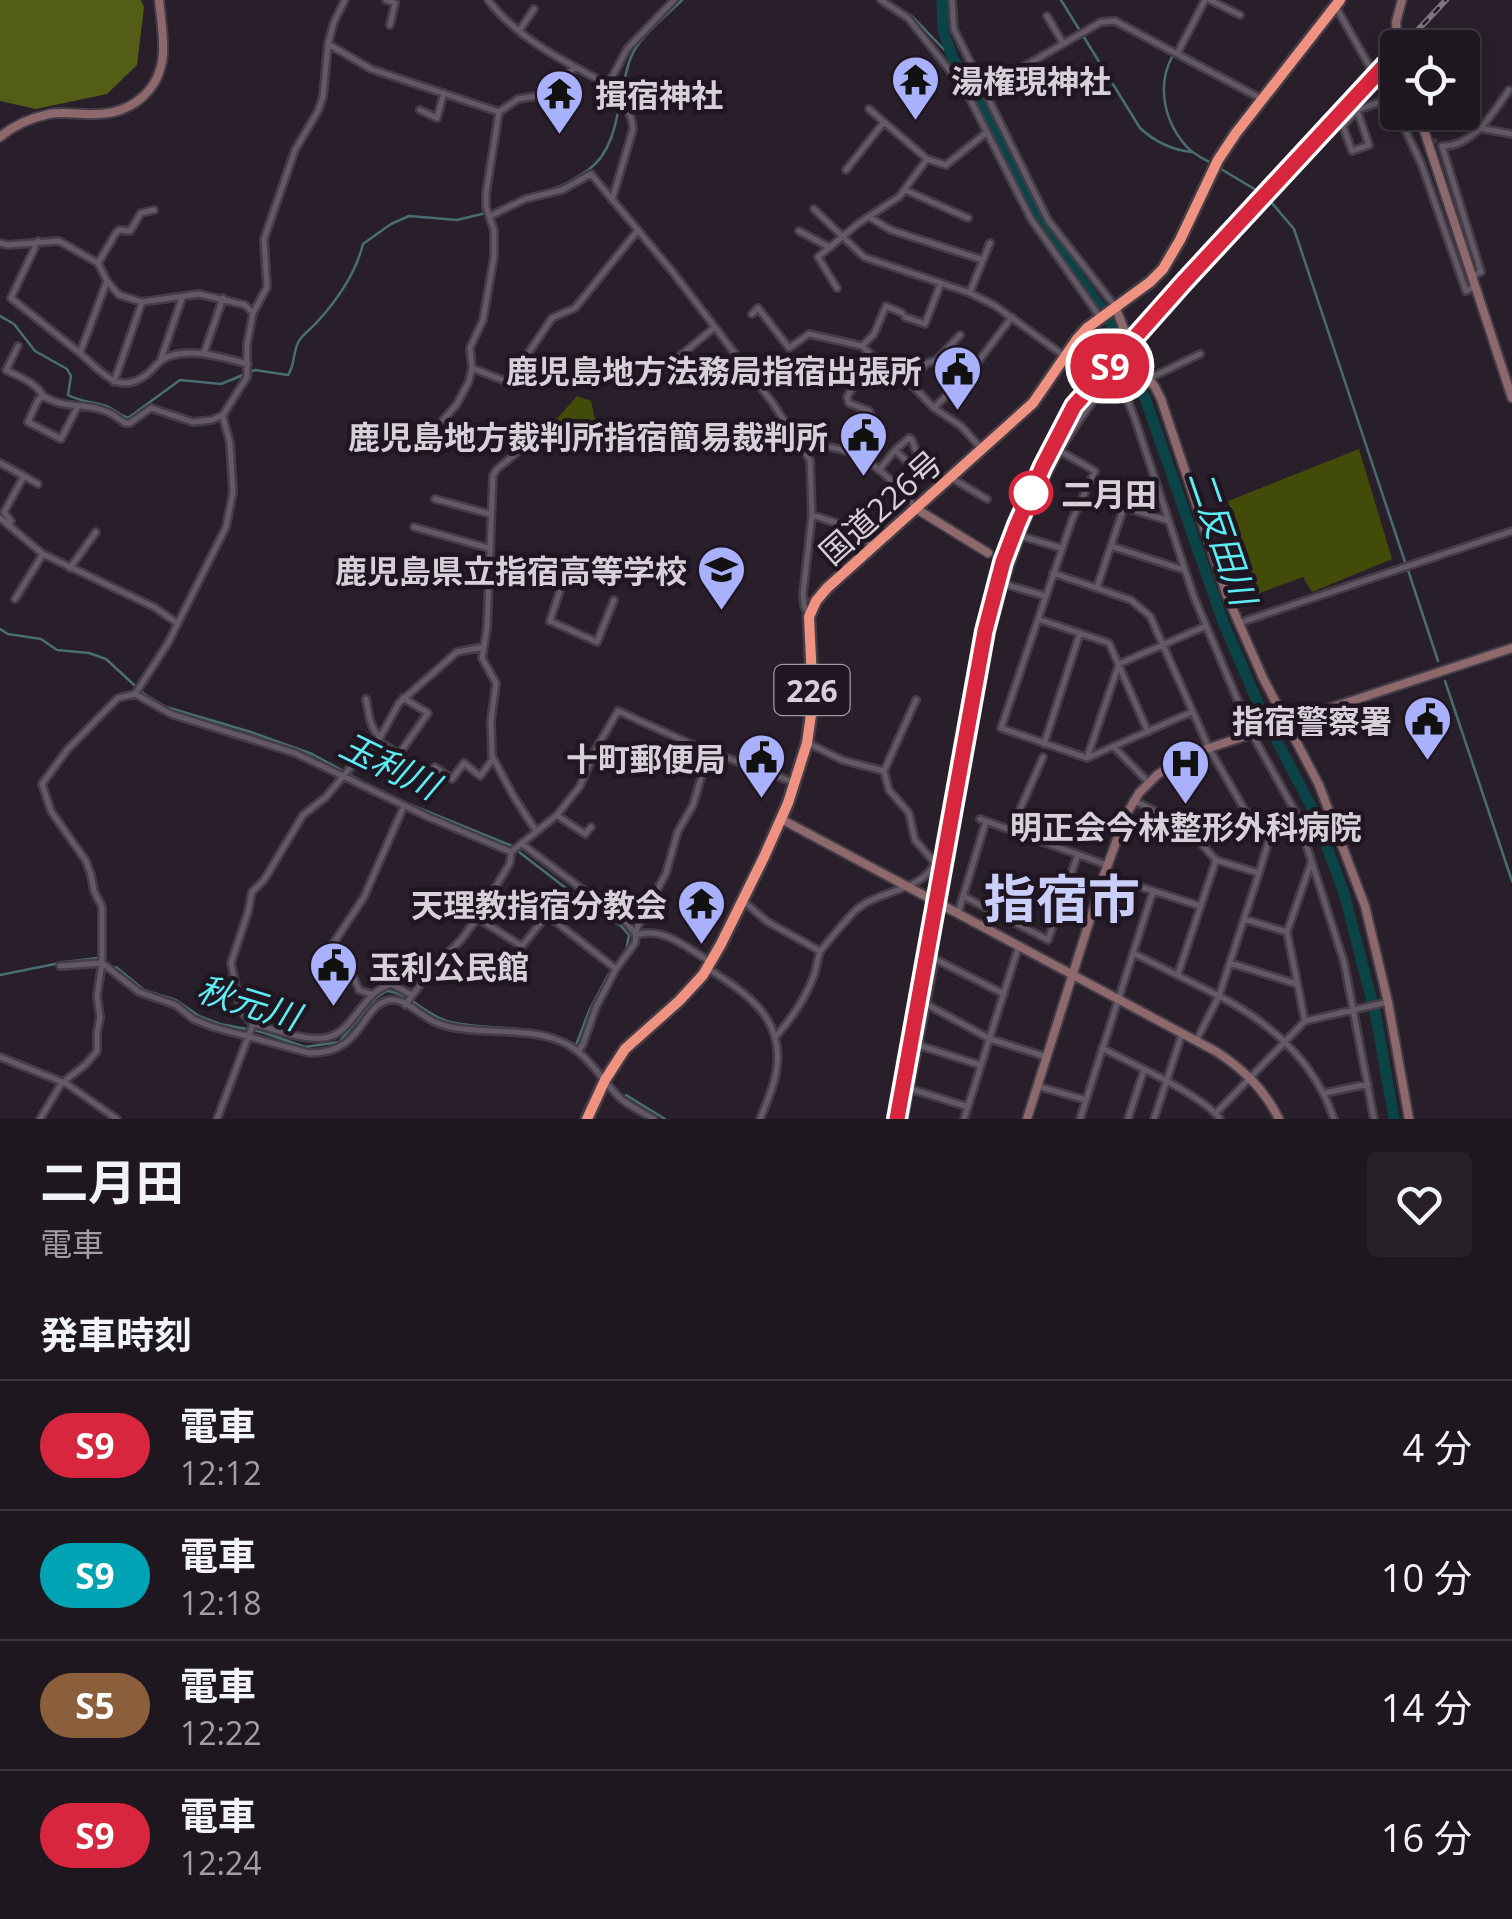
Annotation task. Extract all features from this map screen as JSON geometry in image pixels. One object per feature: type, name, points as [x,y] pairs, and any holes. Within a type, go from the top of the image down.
[{"type":"highway","name":"国道226号","points":[[809,617],[827,588],[1033,404],[1076,339],[1106,312],[1150,282],[1170,259],[1218,160],[1338,3]]},
{"type":"highway","name":"226","points":[[587,1119],[624,1050],[680,1001],[709,965],[781,819],[807,743],[812,701],[809,617]]},
{"type":"street","points":[[0,136],[10,128],[51,113],[110,114],[140,101],[159,74],[163,57],[159,0]]},
{"type":"street","points":[[18,346],[3,368],[32,384],[42,396],[64,406],[109,412],[125,423],[151,408],[194,422],[223,416],[248,377],[253,313],[267,287],[264,239],[296,150],[318,112],[328,44],[345,0]]},
{"type":"street","points":[[386,0],[396,3],[390,25]]},
{"type":"street","points":[[488,0],[520,31],[608,84],[624,104],[633,129],[612,200]]},
{"type":"street","points":[[608,84],[627,48],[674,0]]},
{"type":"street","points":[[880,0],[914,24],[966,91],[1031,218],[1106,312]]},
{"type":"street","points":[[952,0],[954,29],[1048,220],[1162,399],[1226,596],[1319,786],[1355,878],[1388,1002],[1409,1119]]},
{"type":"street","points":[[1177,54],[1208,0],[1240,15]]},
{"type":"street","points":[[1396,30],[1402,0]]},
{"type":"street","points":[[1338,3],[1380,82]]},
{"type":"street","points":[[520,31],[534,9]]},
{"type":"street","points":[[1047,16],[1063,44]]},
{"type":"street","points":[[985,88],[1101,22],[1115,21],[1262,99]]},
{"type":"street","points":[[328,44],[371,69],[499,112]]},
{"type":"street","points":[[443,420],[464,392],[472,368],[470,348],[483,320],[494,257],[494,230],[486,207],[499,112],[518,99],[549,94],[576,67]]},
{"type":"street","points":[[1480,127],[1508,90]]},
{"type":"street","points":[[420,110],[437,118],[444,93]]},
{"type":"street","points":[[1357,110],[1369,145],[1352,150],[1343,126],[1357,110],[1380,102]]},
{"type":"street","points":[[869,109],[927,159],[946,165],[987,132]]},
{"type":"street","points":[[846,170],[884,122]]},
{"type":"street","points":[[1480,129],[1512,134]]},
{"type":"street","points":[[1405,130],[1421,162],[1466,291],[1474,287]]},
{"type":"street","points":[[1424,130],[1512,398]]},
{"type":"street","points":[[1471,277],[1481,272],[1441,145],[1458,144],[1477,130]]},
{"type":"street","points":[[837,288],[818,257],[869,216],[891,204],[927,159]]},
{"type":"street","points":[[490,216],[524,199],[562,190],[591,174],[638,230],[772,402],[810,460],[812,515],[803,594],[809,617]]},
{"type":"street","points":[[904,190],[968,218]]},
{"type":"street","points":[[98,263],[116,233],[130,231],[141,213],[154,210]]},
{"type":"street","points":[[814,210],[864,257],[994,304],[1065,357]]},
{"type":"street","points":[[869,216],[891,230],[983,260]]},
{"type":"street","points":[[472,368],[513,384],[523,360],[552,318],[576,308],[638,230]]},
{"type":"street","points":[[799,230],[829,246]]},
{"type":"street","points":[[38,241],[11,298],[114,382],[130,384],[161,359],[176,354],[204,353],[248,364]]},
{"type":"street","points":[[0,243],[60,241],[98,263],[118,295],[142,302],[195,294],[245,305],[253,313]]},
{"type":"street","points":[[970,293],[990,243]]},
{"type":"street","points":[[80,353],[107,280]]},
{"type":"street","points":[[862,346],[874,334],[886,306],[925,324],[941,283]]},
{"type":"street","points":[[161,359],[182,298]]},
{"type":"street","points":[[204,353],[223,298]]},
{"type":"street","points":[[114,382],[142,302]]},
{"type":"street","points":[[752,314],[758,308],[789,348],[809,334],[862,346],[910,382],[934,408],[962,426],[982,450]]},
{"type":"street","points":[[934,408],[971,371],[1012,317]]},
{"type":"street","points":[[653,378],[715,328]]},
{"type":"street","points":[[910,382],[960,334]]},
{"type":"street","points":[[1148,379],[1200,354]]},
{"type":"street","points":[[856,456],[871,415],[849,403],[847,397],[864,368]]},
{"type":"street","points":[[1046,596],[1004,584],[1046,477],[1085,412],[1116,375],[1206,626],[1296,813],[1344,962],[1374,1119]]},
{"type":"street","points":[[42,396],[28,422],[61,439],[78,406]]},
{"type":"street","points":[[135,694],[178,624],[226,528],[233,492],[230,443],[223,416]]},
{"type":"street","points":[[536,831],[494,758],[491,720],[496,683],[482,658],[482,646],[492,482],[496,470],[552,424]]},
{"type":"street","points":[[879,470],[904,440],[925,442]]},
{"type":"street","points":[[912,440],[917,454],[914,468]]},
{"type":"street","points":[[804,448],[829,446],[870,462],[915,508],[988,553]]},
{"type":"street","points":[[894,450],[914,468],[948,479],[987,499]]},
{"type":"street","points":[[1060,451],[1095,471],[1072,520],[1001,728],[1086,758],[1192,712]]},
{"type":"street","points":[[0,463],[38,484]]},
{"type":"street","points":[[9,526],[11,521],[4,512],[24,476]]},
{"type":"street","points":[[435,500],[490,514]]},
{"type":"street","points":[[1097,587],[1124,506],[1169,521]]},
{"type":"street","points":[[812,515],[855,529],[872,547]]},
{"type":"street","points":[[0,518],[43,554],[154,607],[178,624]]},
{"type":"street","points":[[414,527],[489,548]]},
{"type":"street","points":[[1239,624],[1512,530]]},
{"type":"street","points":[[70,568],[96,532]]},
{"type":"street","points":[[1021,536],[1062,548]]},
{"type":"street","points":[[1111,546],[1185,570]]},
{"type":"street","points":[[14,600],[43,554]]},
{"type":"street","points":[[558,582],[589,563]]},
{"type":"street","points":[[488,566],[562,584],[550,620],[597,642],[614,600]]},
{"type":"street","points":[[1053,572],[1141,606],[1150,616],[1208,748],[1247,814],[1274,822],[1296,813]]},
{"type":"street","points":[[1038,619],[1109,643],[1148,732]]},
{"type":"street","points":[[1086,758],[1119,664],[1206,626]]},
{"type":"street","points":[[1044,744],[1080,633]]},
{"type":"street","points":[[409,1000],[391,1000],[378,1006],[350,1040],[339,1047],[322,1053],[295,1049],[251,1029],[241,1011],[231,964],[252,892],[264,880],[303,815],[326,797],[378,738],[404,698],[456,652],[482,646]]},
{"type":"street","points":[[1027,1119],[1107,865],[1134,800],[1148,783],[1172,765],[1208,748],[1512,648]]},
{"type":"street","points":[[40,1119],[61,1084],[98,1051],[97,996],[102,963],[102,908],[86,861],[51,812],[42,784],[67,750],[118,698],[135,694],[171,714],[294,753],[511,852]]},
{"type":"street","points":[[366,699],[378,738],[400,754],[428,713],[404,698]]},
{"type":"street","points":[[777,1035],[796,1012],[814,976],[820,952],[860,907],[917,882],[933,869],[935,863],[915,840],[909,812],[889,790],[884,771],[916,700]]},
{"type":"street","points":[[409,1000],[477,918],[510,862],[511,852],[557,815],[580,786],[618,711],[796,783]]},
{"type":"street","points":[[807,743],[842,760],[884,771]]},
{"type":"street","points":[[1113,746],[1148,783]]},
{"type":"street","points":[[578,1051],[615,968],[635,942],[637,928],[666,873],[709,750]]},
{"type":"street","points":[[1011,830],[1043,756]]},
{"type":"street","points":[[435,767],[452,779],[464,763],[480,776],[494,758]]},
{"type":"street","points":[[1134,800],[1186,827],[1216,860],[1259,873]]},
{"type":"street","points":[[371,994],[359,990],[354,978],[323,960],[364,897],[404,806]]},
{"type":"street","points":[[557,815],[585,834],[590,827]]},
{"type":"street","points":[[781,819],[1236,1064],[1264,1092],[1279,1119]]},
{"type":"street","points":[[958,913],[983,820],[1107,865]]},
{"type":"street","points":[[1196,1041],[1219,996],[1274,822]]},
{"type":"street","points":[[522,844],[626,922],[636,935]]},
{"type":"street","points":[[963,896],[1048,940],[1078,854]]},
{"type":"street","points":[[1178,974],[1216,860]]},
{"type":"street","points":[[1305,1021],[1287,932],[1312,860]]},
{"type":"street","points":[[1104,875],[1200,906]]},
{"type":"street","points":[[1080,1119],[1154,891]]},
{"type":"street","points":[[743,901],[768,922],[820,952]]},
{"type":"street","points":[[477,918],[522,946],[547,914],[615,968]]},
{"type":"street","points":[[1244,918],[1287,932]]},
{"type":"street","points":[[636,935],[659,932],[754,1000],[777,1035],[777,1068],[760,1119]]},
{"type":"street","points":[[964,1119],[1018,945]]},
{"type":"street","points":[[1134,953],[1243,1008],[1286,1040],[1325,1093],[1334,1119]]},
{"type":"street","points":[[904,1119],[935,959],[1004,994]]},
{"type":"street","points":[[60,966],[102,963],[139,992],[176,1005],[193,1019],[213,1027],[308,1037],[328,1038],[341,1032],[371,994],[392,984],[439,1024],[549,1037],[578,1051],[622,1100],[654,1119]]},
{"type":"street","points":[[1230,963],[1298,984]]},
{"type":"street","points":[[1102,1048],[1197,1098],[1218,1116],[1305,1021],[1388,1002]]},
{"type":"street","points":[[926,1004],[990,1038],[1047,1057]]},
{"type":"street","points":[[217,1119],[251,1029]]},
{"type":"street","points":[[1154,1119],[1182,1034]]},
{"type":"street","points":[[918,1046],[980,1066]]},
{"type":"street","points":[[0,1057],[67,1084],[116,1119]]},
{"type":"street","points":[[1128,1119],[1144,1070]]},
{"type":"street","points":[[1325,1093],[1368,1084]]},
{"type":"street","points":[[1038,1086],[1086,1100]]},
{"type":"street","points":[[910,1089],[968,1107]]},
{"type":"green space","points":[[0,0],[141,0],[144,7],[137,65],[107,94],[36,109],[0,101]]},
{"type":"green space","points":[[577,396],[591,401],[599,436],[583,454],[555,421]]},
{"type":"green space","points":[[1359,449],[1392,559],[1312,592],[1303,577],[1257,594],[1228,501]]},
{"type":"waterway","points":[[524,197],[563,185],[599,160],[613,133],[635,49],[682,0]]},
{"type":"waterway","points":[[887,0],[913,17],[953,59]]},
{"type":"waterway","name":"二反田川","points":[[942,0],[943,30],[953,59],[976,93],[1040,223],[1110,321],[1125,362],[1145,398],[1223,622],[1261,710],[1314,812],[1344,893],[1376,1017],[1394,1119]]},
{"type":"waterway","points":[[1061,0],[1140,128],[1164,144],[1192,152]]},
{"type":"waterway","points":[[1177,48],[1202,0]]},
{"type":"waterway","points":[[1172,57],[1164,93],[1169,117],[1188,148],[1209,162]]},
{"type":"waterway","points":[[1221,169],[1266,196],[1294,229],[1405,562]]},
{"type":"waterway","points":[[0,316],[14,324],[35,351],[67,369],[71,376],[68,395],[107,406],[128,418],[180,380],[221,384],[255,370],[288,375],[298,342],[339,294],[363,244],[409,216],[457,220],[513,202]]},
{"type":"waterway","points":[[1408,570],[1438,661]]},
{"type":"waterway","name":"玉利川","points":[[0,629],[41,639],[57,650],[106,659],[144,694],[166,707],[312,754],[378,790]]},
{"type":"waterway","points":[[1445,681],[1512,881]]},
{"type":"waterway","name":"玉利川","points":[[399,800],[510,845],[629,935],[626,951],[608,975],[576,1045]]},
{"type":"waterway","name":"秋元川","points":[[0,975],[98,958]]},
{"type":"waterway","name":"秋元川","points":[[116,967],[144,990],[176,1000],[199,1016],[305,1047],[339,1042],[386,991],[402,995],[450,1022],[528,1030],[575,1045]]},
{"type":"waterway","name":"秋元川","points":[[626,1095],[665,1119]]},
{"type":"tunnel","points":[[1417,130],[1440,144]]},
{"type":"railway","points":[[1418,30],[1446,0]]},
{"type":"railway","points":[[897,1119],[985,631],[1003,562],[1043,467],[1075,406],[1184,281],[1380,70]]},
{"type":"train","name":"S9","points":[[897,1119],[985,631],[1003,562],[1043,466],[1074,406],[1380,70]]},
{"type":"place","name":"湯権現神社","points":[[916,122]]},
{"type":"place","name":"揖宿神社","points":[[560,136]]},
{"type":"place","name":"鹿児島地方法務局指宿出張所","points":[[957,412]]},
{"type":"place","name":"鹿児島地方裁判所指宿簡易裁判所","points":[[863,478]]},
{"type":"place","name":"二月田","points":[[1031,493]]},
{"type":"place","name":"鹿児島県立指宿高等学校","points":[[722,612]]},
{"type":"place","name":"指宿警察署","points":[[1427,762]]},
{"type":"place","name":"十町郵便局","points":[[761,800]]},
{"type":"place","name":"明正会今林整形外科病院","points":[[1186,806]]},
{"type":"place","name":"天理教指宿分教会","points":[[702,946]]},
{"type":"place","name":"玉利公民館","points":[[334,1008]]},
{"type":"district","name":"指宿市","points":[[1062,897]]}]
